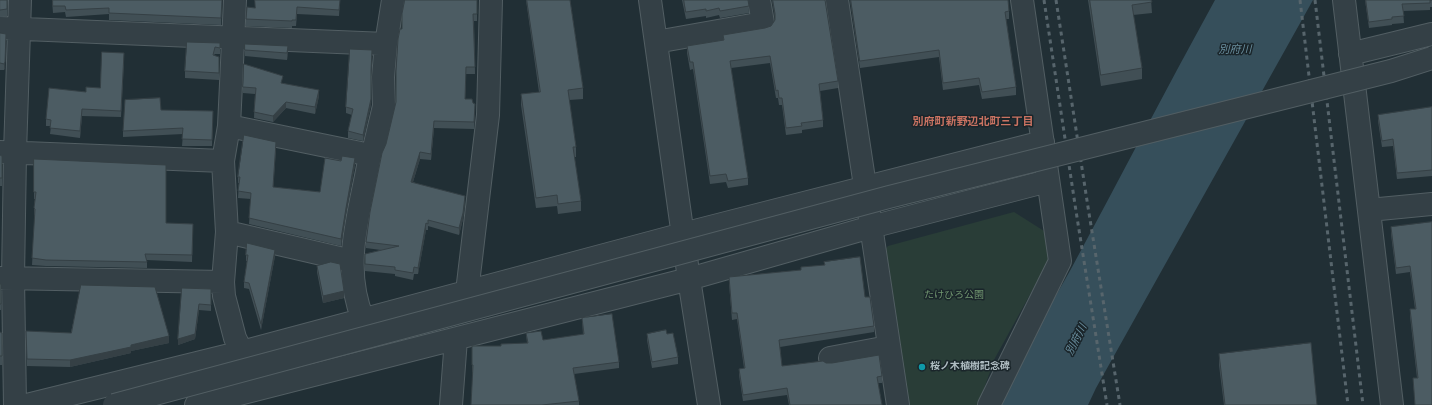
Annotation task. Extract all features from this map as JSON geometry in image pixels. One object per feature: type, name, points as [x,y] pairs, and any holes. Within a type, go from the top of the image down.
[{"type":"street","points":[[15,405],[6,278],[7,152],[9,29],[20,0]]},
{"type":"street","points":[[235,0],[229,126],[223,161],[227,232],[223,282],[224,296],[235,338],[242,352]]},
{"type":"street","points":[[363,319],[358,307],[352,279],[352,261],[354,242],[370,155],[374,148],[384,106],[383,77],[386,44],[393,0]]},
{"type":"street","points":[[467,292],[488,115],[492,0]]},
{"type":"street","points":[[650,0],[688,279],[708,405]]},
{"type":"street","points":[[656,42],[763,24],[759,0]]},
{"type":"street","points":[[837,0],[888,347],[898,405]]},
{"type":"street","points":[[989,405],[1060,261],[1022,0]]},
{"type":"street","points":[[1344,0],[1392,405]]},
{"type":"street","points":[[9,29],[386,44]]},
{"type":"street","points":[[1350,54],[1432,34]]},
{"type":"street","points":[[114,405],[882,199],[1391,71],[1432,58]]},
{"type":"street","points":[[229,126],[370,155]]},
{"type":"street","points":[[27,405],[242,352],[683,234],[1043,142]]},
{"type":"street","points":[[7,152],[223,161]]},
{"type":"street","points":[[196,405],[255,398],[456,339],[688,279],[871,227],[1048,181]]},
{"type":"street","points":[[1369,210],[1432,204]]},
{"type":"street","points":[[227,232],[352,261]]},
{"type":"street","points":[[6,278],[223,282]]},
{"type":"street","points":[[451,405],[456,339]]},
{"type":"street","points":[[830,358],[888,347]]},
{"type":"green space","name":"たけひろ公園","points":[[1014,212],[1044,231],[1049,260],[995,358],[978,405],[904,405],[881,254],[888,246]]},
{"type":"water","name":"別府川","points":[[1215,0],[1313,0],[1096,388],[1088,405],[998,405],[1023,353],[1071,269]]},
{"type":"building","points":[[0,0],[7,0],[7,9],[0,10]]},
{"type":"building","points":[[53,0],[222,0],[221,18],[109,13],[109,8],[66,10],[65,6],[53,6]]},
{"type":"building","points":[[255,0],[340,0],[339,10],[297,7],[296,20],[292,21],[246,19],[247,7],[255,8]]},
{"type":"building","points":[[405,0],[477,0],[477,14],[473,14],[475,67],[466,67],[465,99],[472,99],[473,103],[475,104],[474,122],[434,121],[431,154],[420,152],[411,182],[465,196],[463,213],[459,228],[428,220],[428,224],[426,223],[418,268],[414,267],[413,273],[395,270],[395,267],[365,264],[365,254],[399,246],[366,242],[370,212],[382,153],[386,144],[396,102],[398,39],[400,29],[402,29],[402,14]]},
{"type":"building","points":[[527,0],[570,0],[583,88],[568,90],[576,147],[573,147],[581,201],[558,204],[557,195],[536,198],[521,94],[540,92]]},
{"type":"building","points":[[684,0],[748,0],[749,6],[720,11],[719,8],[706,11],[706,9],[686,12]]},
{"type":"building","points":[[773,0],[825,0],[838,81],[819,84],[823,120],[801,123],[802,126],[786,128],[782,98],[779,98],[778,90],[776,91],[770,56],[730,61],[748,178],[728,181],[726,174],[710,176],[693,62],[690,62],[687,46],[724,40],[723,35],[771,26],[775,20]]},
{"type":"building","points":[[851,0],[1008,0],[1009,11],[1005,12],[1016,87],[982,92],[979,78],[943,83],[939,50],[860,61]]},
{"type":"building","points":[[1090,0],[1151,0],[1152,2],[1132,5],[1142,68],[1101,75]]},
{"type":"building","points":[[1366,0],[1430,0],[1430,3],[1402,4],[1404,16],[1369,22]]},
{"type":"building","points":[[0,33],[6,34],[4,64],[0,63]]},
{"type":"building","points":[[187,42],[220,43],[220,48],[215,47],[213,55],[219,57],[219,73],[185,71]]},
{"type":"building","points":[[245,44],[288,46],[287,53],[245,50]]},
{"type":"building","points":[[350,49],[372,50],[371,99],[363,135],[348,131],[353,109],[346,107]]},
{"type":"building","points":[[102,52],[124,53],[121,111],[82,109],[80,131],[50,128],[51,120],[46,119],[49,88],[86,92],[86,87],[100,88]]},
{"type":"building","points":[[244,64],[283,76],[281,83],[319,90],[315,107],[286,102],[273,116],[254,112],[256,88],[243,87]]},
{"type":"building","points":[[160,98],[161,110],[213,111],[212,140],[182,139],[183,128],[123,131],[125,100]]},
{"type":"building","points":[[1432,107],[1432,170],[1397,173],[1393,139],[1382,141],[1378,115]]},
{"type":"building","points":[[244,135],[276,142],[273,187],[320,192],[325,158],[341,161],[342,156],[355,158],[341,239],[249,218],[251,193],[238,191],[240,177],[238,177]]},
{"type":"building","points":[[0,155],[2,156],[2,178],[0,178]]},
{"type":"building","points":[[34,159],[166,165],[166,223],[193,224],[192,255],[145,254],[147,262],[46,260],[32,258],[36,192],[34,192]]},
{"type":"building","points":[[1432,222],[1432,405],[1415,405],[1413,378],[1418,378],[1410,309],[1416,309],[1410,266],[1396,268],[1391,227]]},
{"type":"building","points":[[247,243],[275,250],[261,324],[249,283],[244,282],[248,255],[246,255]]},
{"type":"building","points":[[860,257],[865,297],[870,297],[874,326],[779,340],[782,366],[823,361],[826,363],[832,363],[879,355],[882,376],[877,377],[882,405],[790,405],[787,388],[743,395],[739,369],[745,368],[737,313],[732,313],[729,277],[801,270],[801,267],[825,265],[824,262]]},
{"type":"building","points":[[331,262],[340,264],[344,291],[323,296],[317,266]]},
{"type":"building","points":[[1,284],[1,304],[0,304]]},
{"type":"building","points":[[81,285],[155,287],[169,336],[131,345],[131,347],[70,360],[27,359],[26,331],[71,333]]},
{"type":"building","points":[[182,288],[211,289],[211,305],[199,304],[195,334],[178,339]]},
{"type":"building","points":[[612,314],[619,362],[573,368],[579,401],[542,405],[471,405],[473,365],[472,346],[501,346],[501,344],[528,343],[526,333],[541,331],[543,340],[584,334],[582,318]]},
{"type":"building","points":[[666,330],[667,334],[673,333],[678,357],[652,362],[647,334]]},
{"type":"building","points":[[0,332],[2,333],[2,356],[0,356]]},
{"type":"building","points":[[1311,343],[1317,405],[1225,405],[1219,354]]},
{"type":"railway","points":[[1044,0],[1107,405]]},
{"type":"railway","points":[[1056,0],[1120,405]]},
{"type":"railway","points":[[1300,0],[1348,405]]},
{"type":"railway","points":[[1315,0],[1363,405]]},
{"type":"place","name":"桜ノ木植樹記念碑","points":[[922,367]]},
{"type":"district","name":"別府町新野辺北町三丁目","points":[[973,123]]}]
